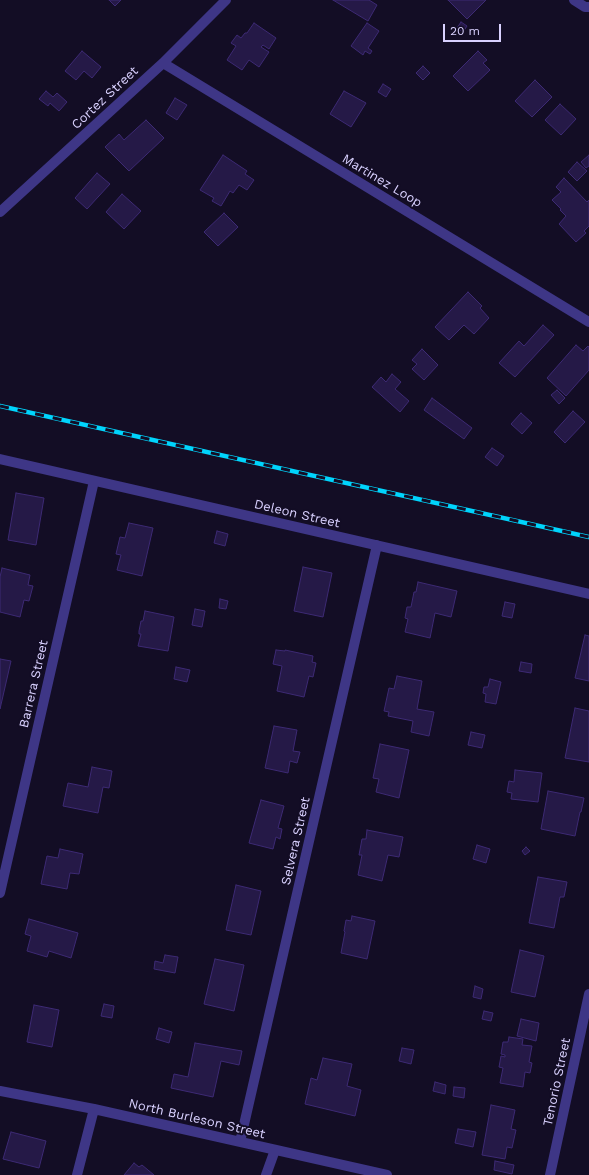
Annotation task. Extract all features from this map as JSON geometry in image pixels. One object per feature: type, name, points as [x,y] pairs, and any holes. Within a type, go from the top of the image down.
[{"type":"street","name":"Cortez Street","points":[[0,212],[163,63],[226,0]]},
{"type":"street","points":[[574,0],[585,7],[589,7]]},
{"type":"street","name":"Martinez Loop","points":[[163,63],[589,322]]},
{"type":"street","name":"Deleon Street","points":[[0,459],[589,594]]},
{"type":"street","name":"Barrera Street","points":[[0,894],[94,481]]},
{"type":"street","name":"Selvera Street","points":[[240,1142],[377,545]]},
{"type":"street","name":"Tenorio Street","points":[[550,1175],[589,994]]},
{"type":"street","name":"North Burleson Street","points":[[0,1090],[94,1109],[387,1175]]},
{"type":"street","points":[[77,1175],[94,1109]]},
{"type":"street","points":[[266,1175],[275,1150]]},
{"type":"building","points":[[109,0],[121,0],[115,6]]},
{"type":"building","points":[[333,0],[369,0],[377,5],[368,21]]},
{"type":"building","points":[[448,0],[486,0],[467,19]]},
{"type":"building","points":[[461,22],[467,26],[463,32],[457,28]]},
{"type":"building","points":[[254,23],[276,38],[269,49],[263,45],[261,47],[269,52],[259,67],[249,60],[242,70],[227,60],[236,46],[231,43],[237,35],[241,38],[245,33],[247,33]]},
{"type":"building","points":[[367,23],[379,31],[368,48],[372,51],[370,54],[365,51],[363,55],[351,46]]},
{"type":"building","points":[[82,51],[101,67],[92,78],[84,71],[76,80],[65,71]]},
{"type":"building","points":[[478,51],[487,60],[483,63],[490,70],[468,91],[453,76]]},
{"type":"building","points":[[423,66],[430,73],[423,80],[416,73]]},
{"type":"building","points":[[535,80],[552,97],[532,117],[515,101]]},
{"type":"building","points":[[383,84],[391,89],[386,97],[378,92]]},
{"type":"building","points":[[46,91],[53,97],[57,93],[67,102],[59,111],[50,103],[48,106],[39,99]]},
{"type":"building","points":[[344,91],[366,103],[351,127],[330,114]]},
{"type":"building","points":[[175,98],[187,105],[177,120],[166,113]]},
{"type":"building","points":[[560,104],[576,119],[561,135],[545,120]]},
{"type":"building","points":[[146,120],[164,138],[129,171],[105,147],[119,134],[124,140]]},
{"type":"building","points":[[223,155],[247,171],[245,174],[254,180],[247,190],[239,185],[233,193],[230,191],[221,206],[212,201],[214,198],[200,190]]},
{"type":"building","points":[[589,155],[589,166],[586,168],[581,162]]},
{"type":"building","points":[[577,162],[587,171],[577,181],[568,172]]},
{"type":"building","points":[[97,173],[110,184],[87,209],[75,198]]},
{"type":"building","points":[[564,178],[587,202],[589,200],[589,226],[584,231],[586,233],[576,242],[559,224],[566,216],[552,200],[561,192],[556,187]]},
{"type":"building","points":[[122,194],[141,211],[124,229],[106,212]]},
{"type":"building","points":[[224,213],[238,227],[218,246],[204,232]]},
{"type":"building","points":[[468,292],[482,306],[480,308],[489,318],[474,334],[464,325],[449,340],[435,327]]},
{"type":"building","points":[[543,325],[554,335],[515,377],[499,363],[519,341],[524,346]]},
{"type":"building","points":[[576,345],[583,351],[588,346],[589,347],[589,370],[566,396],[547,378]]},
{"type":"building","points":[[422,349],[438,365],[424,380],[412,369],[417,364],[412,360]]},
{"type":"building","points":[[392,374],[401,382],[395,389],[409,401],[400,412],[372,387],[381,377],[386,382]]},
{"type":"building","points":[[557,390],[565,398],[559,404],[551,395]]},
{"type":"building","points":[[432,398],[472,428],[464,439],[424,410]]},
{"type":"building","points":[[573,411],[585,422],[565,443],[554,432]]},
{"type":"building","points":[[521,413],[532,423],[522,434],[511,424]]},
{"type":"building","points":[[492,448],[504,456],[497,466],[485,457]]},
{"type":"building","points":[[16,493],[44,498],[36,545],[8,540]]},
{"type":"building","points":[[129,523],[153,528],[142,576],[117,570],[121,555],[116,554],[120,537],[125,538]]},
{"type":"building","points":[[217,531],[228,534],[225,546],[214,543]]},
{"type":"building","points":[[303,567],[332,573],[323,617],[294,611]]},
{"type":"building","points":[[2,568],[30,575],[28,585],[33,586],[29,601],[24,600],[20,617],[0,612],[0,577]]},
{"type":"building","points":[[418,582],[457,591],[451,617],[435,613],[430,638],[405,632],[408,619],[405,618],[407,607],[411,607]]},
{"type":"building","points":[[220,599],[228,601],[226,609],[219,608]]},
{"type":"building","points":[[505,602],[515,604],[512,618],[502,616]]},
{"type":"building","points":[[195,609],[205,611],[202,627],[192,625]]},
{"type":"building","points":[[145,611],[174,617],[168,651],[138,646],[141,634],[139,634],[139,631],[141,621],[143,621]]},
{"type":"building","points":[[585,635],[589,636],[589,681],[575,678]]},
{"type":"building","points":[[276,650],[285,650],[313,656],[312,662],[316,663],[313,677],[309,676],[304,697],[277,691],[282,666],[273,664]]},
{"type":"building","points":[[0,659],[11,661],[0,709]]},
{"type":"building","points":[[521,662],[532,664],[531,673],[519,671]]},
{"type":"building","points":[[176,667],[190,670],[187,682],[174,679]]},
{"type":"building","points":[[397,676],[422,681],[417,709],[434,712],[429,736],[411,732],[413,721],[388,716],[389,712],[384,711],[389,688],[394,689]]},
{"type":"building","points":[[490,679],[501,682],[496,704],[485,702],[486,694],[483,693],[484,687],[488,687]]},
{"type":"building","points":[[575,708],[589,711],[589,762],[565,758]]},
{"type":"building","points":[[274,726],[297,730],[293,751],[300,752],[297,763],[290,761],[288,773],[265,768]]},
{"type":"building","points":[[471,732],[485,735],[482,748],[468,745]]},
{"type":"building","points":[[380,744],[409,750],[399,798],[376,792],[379,779],[373,778]]},
{"type":"building","points":[[92,767],[112,771],[109,788],[103,787],[98,813],[63,806],[68,783],[88,787]]},
{"type":"building","points":[[515,770],[542,773],[538,802],[511,799],[512,793],[507,792],[509,781],[514,782]]},
{"type":"building","points":[[548,791],[584,798],[575,836],[541,829]]},
{"type":"building","points":[[261,800],[284,806],[278,828],[282,829],[280,839],[276,837],[273,849],[249,843]]},
{"type":"building","points":[[367,830],[403,837],[399,857],[388,855],[382,881],[358,875],[362,855],[359,855],[362,839],[366,839]]},
{"type":"building","points":[[477,845],[490,849],[486,863],[473,859]]},
{"type":"building","points":[[526,847],[530,851],[525,855],[522,851]]},
{"type":"building","points":[[60,849],[83,854],[79,874],[70,873],[67,889],[41,884],[47,856],[58,858]]},
{"type":"building","points":[[538,877],[567,882],[564,897],[560,897],[554,928],[529,923]]},
{"type":"building","points":[[236,885],[261,891],[251,935],[226,930]]},
{"type":"building","points":[[352,916],[375,921],[367,959],[341,953],[346,920],[351,921]]},
{"type":"building","points":[[29,919],[78,933],[71,958],[49,951],[47,957],[27,951],[31,936],[25,934]]},
{"type":"building","points":[[520,950],[544,956],[535,997],[511,992]]},
{"type":"building","points":[[165,955],[178,957],[175,973],[154,969],[155,961],[163,963]]},
{"type":"building","points":[[215,959],[244,965],[234,1011],[204,1004]]},
{"type":"building","points":[[475,986],[483,989],[481,999],[473,997]]},
{"type":"building","points":[[104,1004],[114,1006],[112,1018],[101,1016]]},
{"type":"building","points":[[34,1005],[59,1010],[52,1047],[27,1042]]},
{"type":"building","points":[[484,1011],[493,1013],[491,1021],[482,1019]]},
{"type":"building","points":[[521,1019],[539,1023],[536,1041],[517,1036]]},
{"type":"building","points":[[159,1028],[172,1032],[169,1043],[156,1039]]},
{"type":"building","points":[[509,1037],[523,1039],[522,1045],[532,1046],[529,1062],[532,1063],[530,1073],[525,1072],[523,1087],[500,1083],[503,1068],[499,1067],[501,1056],[505,1057],[505,1055],[501,1054],[503,1042],[508,1042]]},
{"type":"building","points":[[195,1043],[242,1051],[239,1065],[221,1061],[213,1097],[171,1088],[174,1074],[188,1077]]},
{"type":"building","points":[[402,1048],[414,1050],[411,1064],[399,1061]]},
{"type":"building","points":[[323,1058],[352,1064],[347,1086],[361,1090],[355,1116],[305,1104],[311,1078],[317,1080]]},
{"type":"building","points":[[435,1082],[446,1085],[445,1094],[433,1091]]},
{"type":"building","points":[[454,1087],[465,1088],[464,1098],[453,1096]]},
{"type":"building","points":[[491,1105],[515,1110],[511,1129],[516,1130],[512,1148],[507,1147],[505,1159],[482,1155]]},
{"type":"building","points":[[458,1129],[476,1132],[473,1147],[455,1143]]},
{"type":"building","points":[[11,1132],[46,1141],[39,1168],[3,1159]]},
{"type":"building","points":[[495,1161],[514,1165],[512,1174],[494,1170]]},
{"type":"building","points":[[134,1163],[139,1167],[142,1165],[154,1175],[124,1175]]},
{"type":"railway","points":[[0,406],[589,537]]}]
